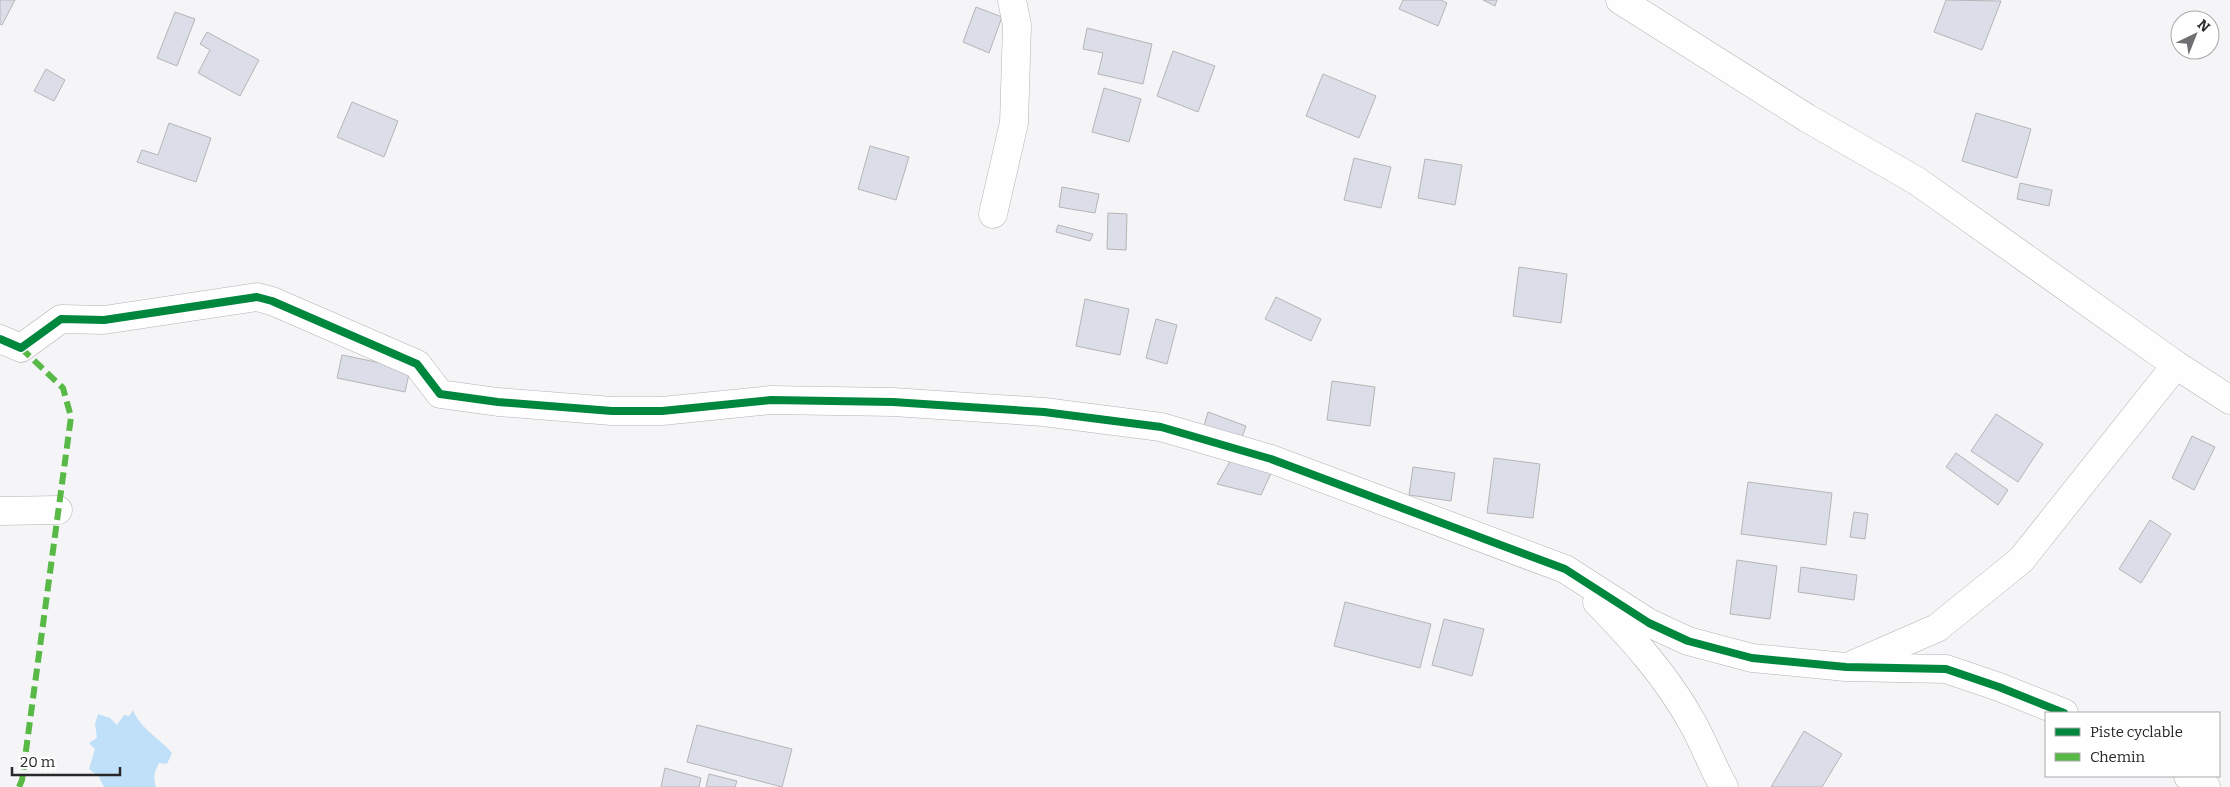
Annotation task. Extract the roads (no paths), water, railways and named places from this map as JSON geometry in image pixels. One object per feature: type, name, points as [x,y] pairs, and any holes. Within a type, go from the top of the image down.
[{"type":"street","points":[[993,214],[1014,123],[1017,25],[1012,0]]},
{"type":"street","points":[[1620,0],[1808,118],[1917,181],[2230,400]]},
{"type":"street","points":[[0,339],[21,348],[61,320],[104,320],[240,299],[264,298],[417,364],[440,394],[498,402],[612,410],[662,411],[742,401],[893,402],[1044,412],[1161,427],[1271,459],[1565,569],[1648,623],[1688,640],[1752,658],[1846,668],[1946,669],[1999,687],[2062,712]]},
{"type":"street","points":[[1846,668],[1937,628],[2021,560],[2176,364]]},
{"type":"street","points":[[0,511],[58,510]]},
{"type":"street","points":[[1565,569],[1626,633],[1667,684],[1692,722],[1724,787]]},
{"type":"street","points":[[2190,777],[2206,787]]},
{"type":"water","points":[[133,710],[140,722],[172,753],[167,764],[159,763],[157,766],[154,778],[156,787],[104,787],[99,777],[89,769],[95,749],[89,743],[97,738],[95,724],[98,714],[110,718],[117,725],[124,715],[129,716]]}]
